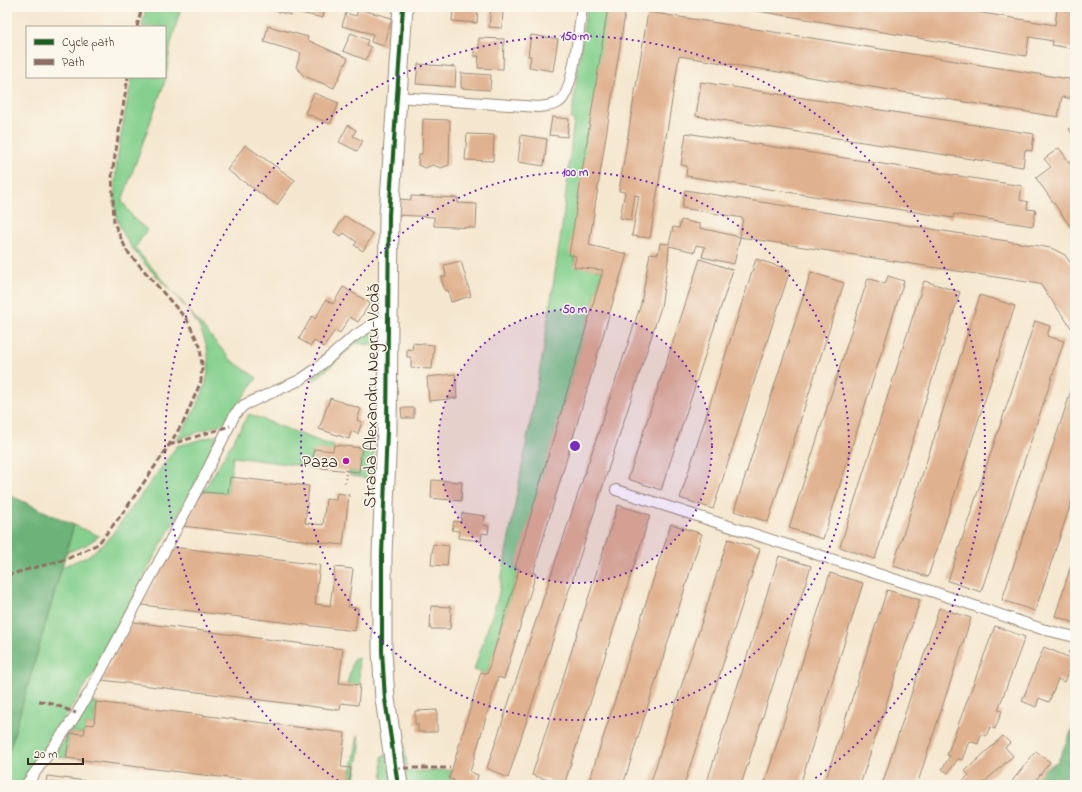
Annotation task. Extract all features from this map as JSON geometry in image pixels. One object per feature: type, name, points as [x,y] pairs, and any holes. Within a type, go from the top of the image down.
[{"type":"street","name":"Strada Alexandru Negru-Vodă","points":[[398,785],[390,741],[382,651],[382,555],[387,430],[389,215],[403,7]]},
{"type":"lane","points":[[397,97],[538,107],[560,102],[566,95],[572,71],[582,7]]},
{"type":"lane","points":[[26,785],[72,721],[92,688],[206,473],[235,414],[244,406],[300,380],[316,369],[352,337],[387,315]]},
{"type":"lane","points":[[616,490],[934,592],[1042,629],[1075,637]]},
{"type":"path","points":[[345,483],[346,471]]},
{"type":"green space","points":[[146,7],[181,7],[171,43],[166,75],[166,26],[142,26]]},
{"type":"green space","points":[[587,7],[608,7],[574,266],[603,270],[516,568],[519,569],[487,674],[474,670],[498,597],[543,353],[563,219],[574,119],[571,119]]},
{"type":"green space","points":[[132,78],[165,78],[122,201],[134,219],[147,230],[135,248],[175,295],[153,273],[132,248],[120,227],[117,218],[115,204],[116,169]]},
{"type":"green space","points":[[190,312],[231,360],[257,378],[224,423],[176,440],[195,409],[202,394],[208,364],[207,348],[202,332]]},
{"type":"green space","points":[[368,333],[376,334],[376,346],[356,343],[314,381],[313,378],[353,341]]},
{"type":"green space","points":[[249,414],[321,442],[334,445],[333,451],[312,467],[233,457],[228,494],[203,492]]},
{"type":"green space","points":[[218,435],[194,486],[153,559],[95,671],[21,785],[7,785],[7,758],[62,567],[88,556],[108,540],[177,446]]},
{"type":"green space","points":[[362,448],[374,450],[374,480],[349,475],[349,471],[359,472]]},
{"type":"green space","points":[[7,494],[74,525],[7,758]]},
{"type":"green space","points":[[74,525],[99,536],[86,545],[65,553]]},
{"type":"green space","points":[[354,658],[358,658],[360,685],[347,684]]},
{"type":"green space","points":[[90,702],[96,702],[94,725],[86,724],[84,734],[70,733],[66,758],[53,756]]},
{"type":"green space","points":[[1075,723],[1075,785],[1019,785],[1058,761]]},
{"type":"green space","points":[[401,726],[407,766],[398,765],[393,727]]},
{"type":"green space","points":[[358,735],[360,747],[354,785],[349,785]]},
{"type":"green space","points":[[387,755],[393,785],[383,785],[382,756]]},
{"type":"green space","points":[[452,770],[454,780],[452,785],[402,785],[399,772]]},
{"type":"building","points":[[276,7],[325,7],[323,18],[291,11],[291,15],[275,11]]},
{"type":"building","points":[[453,7],[478,7],[477,23],[452,21]]},
{"type":"building","points":[[608,7],[626,7],[589,245],[627,254],[533,573],[536,574],[504,679],[498,677],[470,772],[478,775],[475,785],[452,785],[454,780],[449,779],[481,672],[487,674],[519,569],[515,568],[603,270],[574,267],[576,256],[569,255]]},
{"type":"building","points":[[734,7],[946,7],[1055,25],[1057,9],[1075,12],[1075,49],[1052,45],[1053,41],[1029,37],[1026,56]]},
{"type":"building","points":[[491,8],[503,9],[502,28],[489,27]]},
{"type":"building","points":[[358,9],[392,18],[384,46],[371,42],[373,34],[342,26],[346,13],[356,16]]},
{"type":"building","points":[[648,12],[1075,80],[1075,99],[1062,97],[1058,117],[679,56],[650,238],[632,236],[639,196],[635,195],[631,220],[620,218],[625,192],[619,191]]},
{"type":"building","points":[[268,26],[308,37],[307,40],[348,58],[334,88],[304,76],[296,67],[301,53],[264,42]]},
{"type":"building","points":[[351,33],[368,40],[366,45],[371,47],[366,60],[343,51]]},
{"type":"building","points":[[531,35],[558,39],[553,71],[529,67],[531,56],[528,56]]},
{"type":"building","points":[[479,38],[504,39],[503,69],[478,68],[479,56],[474,56],[474,48],[479,48]]},
{"type":"building","points":[[418,64],[456,67],[455,87],[416,84]]},
{"type":"building","points":[[461,73],[491,75],[490,90],[461,88]]},
{"type":"building","points":[[701,82],[1034,134],[1032,151],[1025,150],[1023,167],[696,116]]},
{"type":"building","points":[[314,93],[339,103],[330,124],[305,113]]},
{"type":"building","points":[[552,117],[569,119],[567,137],[549,135]]},
{"type":"building","points":[[423,119],[450,120],[449,165],[441,168],[433,165],[425,168],[418,165],[419,154],[422,154]]},
{"type":"building","points":[[348,125],[356,130],[353,136],[363,141],[357,151],[339,142]]},
{"type":"building","points":[[1075,125],[1075,138],[1069,129]]},
{"type":"building","points":[[686,133],[1022,186],[1020,200],[1028,202],[1027,209],[1036,210],[1033,226],[954,214],[953,218],[686,176],[687,166],[681,165]]},
{"type":"building","points":[[467,134],[494,135],[493,161],[465,160]]},
{"type":"building","points":[[521,135],[547,139],[544,166],[518,162]]},
{"type":"building","points":[[245,145],[295,180],[277,205],[227,170]]},
{"type":"building","points":[[1059,148],[1075,170],[1075,233],[1036,178],[1051,167],[1044,159]]},
{"type":"building","points":[[685,190],[1051,248],[1065,255],[1075,269],[1075,333],[1040,284],[740,237],[743,218],[682,208]]},
{"type":"building","points":[[411,196],[458,198],[458,203],[477,204],[476,228],[434,226],[434,217],[398,215],[399,199],[411,200]]},
{"type":"building","points":[[345,216],[373,234],[363,251],[354,245],[357,242],[344,233],[341,236],[334,232]]},
{"type":"building","points":[[681,220],[700,224],[700,228],[740,237],[734,264],[702,257],[705,247],[696,245],[695,252],[669,246],[661,307],[508,778],[487,768],[641,304],[650,253],[658,254],[660,243],[669,244],[673,227],[679,228]]},
{"type":"building","points":[[700,259],[733,270],[661,490],[628,479]]},
{"type":"building","points":[[756,259],[790,270],[713,509],[680,498]]},
{"type":"building","points":[[461,261],[471,296],[451,302],[448,290],[445,291],[441,277],[446,276],[444,265]]},
{"type":"building","points":[[811,272],[844,283],[768,522],[734,511]]},
{"type":"building","points":[[888,276],[904,281],[823,539],[789,528],[868,278],[885,284]]},
{"type":"building","points":[[924,281],[960,292],[875,559],[840,547]]},
{"type":"building","points":[[343,287],[370,303],[358,322],[350,317],[340,333],[335,330],[324,347],[314,341],[311,346],[299,339],[312,316],[315,319],[326,300],[333,304]]},
{"type":"building","points":[[980,295],[1015,306],[928,577],[893,566]]},
{"type":"building","points":[[1035,321],[1050,326],[1047,336],[1064,341],[981,592],[948,581]]},
{"type":"building","points":[[413,343],[434,345],[432,369],[411,368],[411,357],[407,357],[407,349],[412,350]]},
{"type":"building","points":[[455,374],[457,398],[429,401],[427,377]]},
{"type":"building","points":[[1075,379],[1075,491],[1035,611],[1002,600]]},
{"type":"building","points":[[330,398],[361,409],[357,420],[362,422],[358,434],[351,431],[349,439],[319,429]]},
{"type":"building","points":[[401,408],[414,408],[414,418],[402,418]]},
{"type":"building","points":[[334,445],[362,448],[359,472],[312,467],[314,449],[333,451]]},
{"type":"building","points":[[230,477],[309,486],[305,523],[323,525],[326,499],[336,500],[337,493],[349,495],[343,545],[182,526],[203,492],[228,494]]},
{"type":"building","points":[[432,480],[462,482],[461,501],[431,498]]},
{"type":"building","points":[[618,505],[650,515],[564,785],[532,775]]},
{"type":"building","points":[[462,513],[485,516],[483,525],[489,526],[488,534],[482,533],[481,541],[458,538],[459,531],[452,530],[454,521],[461,522]]},
{"type":"building","points":[[671,524],[702,534],[623,785],[588,785]]},
{"type":"building","points":[[728,539],[760,549],[684,785],[650,785]]},
{"type":"building","points":[[433,544],[449,546],[447,566],[431,565]]},
{"type":"building","points":[[172,547],[320,565],[315,604],[330,606],[335,567],[353,569],[348,607],[358,608],[355,631],[142,605]]},
{"type":"building","points":[[1075,553],[1075,623],[1055,616]]},
{"type":"building","points":[[779,556],[811,566],[741,785],[706,785]]},
{"type":"building","points":[[830,573],[863,583],[800,785],[764,785]]},
{"type":"building","points":[[887,590],[920,600],[860,785],[824,785]]},
{"type":"building","points":[[431,606],[451,607],[450,629],[430,629]]},
{"type":"building","points":[[939,608],[971,618],[917,785],[882,785]]},
{"type":"building","points":[[133,622],[343,649],[339,683],[360,685],[358,705],[341,703],[340,710],[102,680]]},
{"type":"building","points":[[995,626],[1025,637],[998,710],[1002,711],[995,729],[990,727],[986,736],[981,734],[978,744],[969,741],[962,760],[958,759],[948,773],[942,769],[950,756],[947,755]]},
{"type":"building","points":[[1044,647],[1073,659],[1064,682],[1058,679],[1049,702],[1039,698],[1036,707],[1022,701]]},
{"type":"building","points":[[1075,695],[1075,707],[1070,698]]},
{"type":"building","points":[[96,702],[345,733],[341,767],[351,768],[349,785],[285,785],[66,758],[70,733],[84,734],[86,724],[94,725]]},
{"type":"building","points":[[437,710],[437,732],[418,732],[418,724],[415,724],[415,711]]},
{"type":"building","points":[[1003,736],[1010,743],[1005,747],[1013,756],[981,785],[958,785],[969,775],[965,771]]},
{"type":"building","points":[[1036,751],[1050,762],[1032,785],[1009,785]]},
{"type":"building","points":[[47,776],[110,784],[46,785]]},
{"type":"marked path","points":[[137,26],[142,7]]},
{"type":"marked path","points":[[7,575],[67,559],[98,544],[125,510],[164,453],[184,421],[201,381],[202,366],[200,346],[187,320],[127,251],[114,223],[112,174],[128,78]]},
{"type":"marked path","points":[[169,445],[230,426]]},
{"type":"marked path","points":[[39,701],[48,702],[76,713]]},
{"type":"marked path","points":[[395,768],[450,768]]},
{"type":"cycle path","points":[[398,785],[385,699],[382,651],[382,555],[387,430],[389,215],[403,7]]},
{"type":"place","name":"Paza","points":[[346,461]]}]
